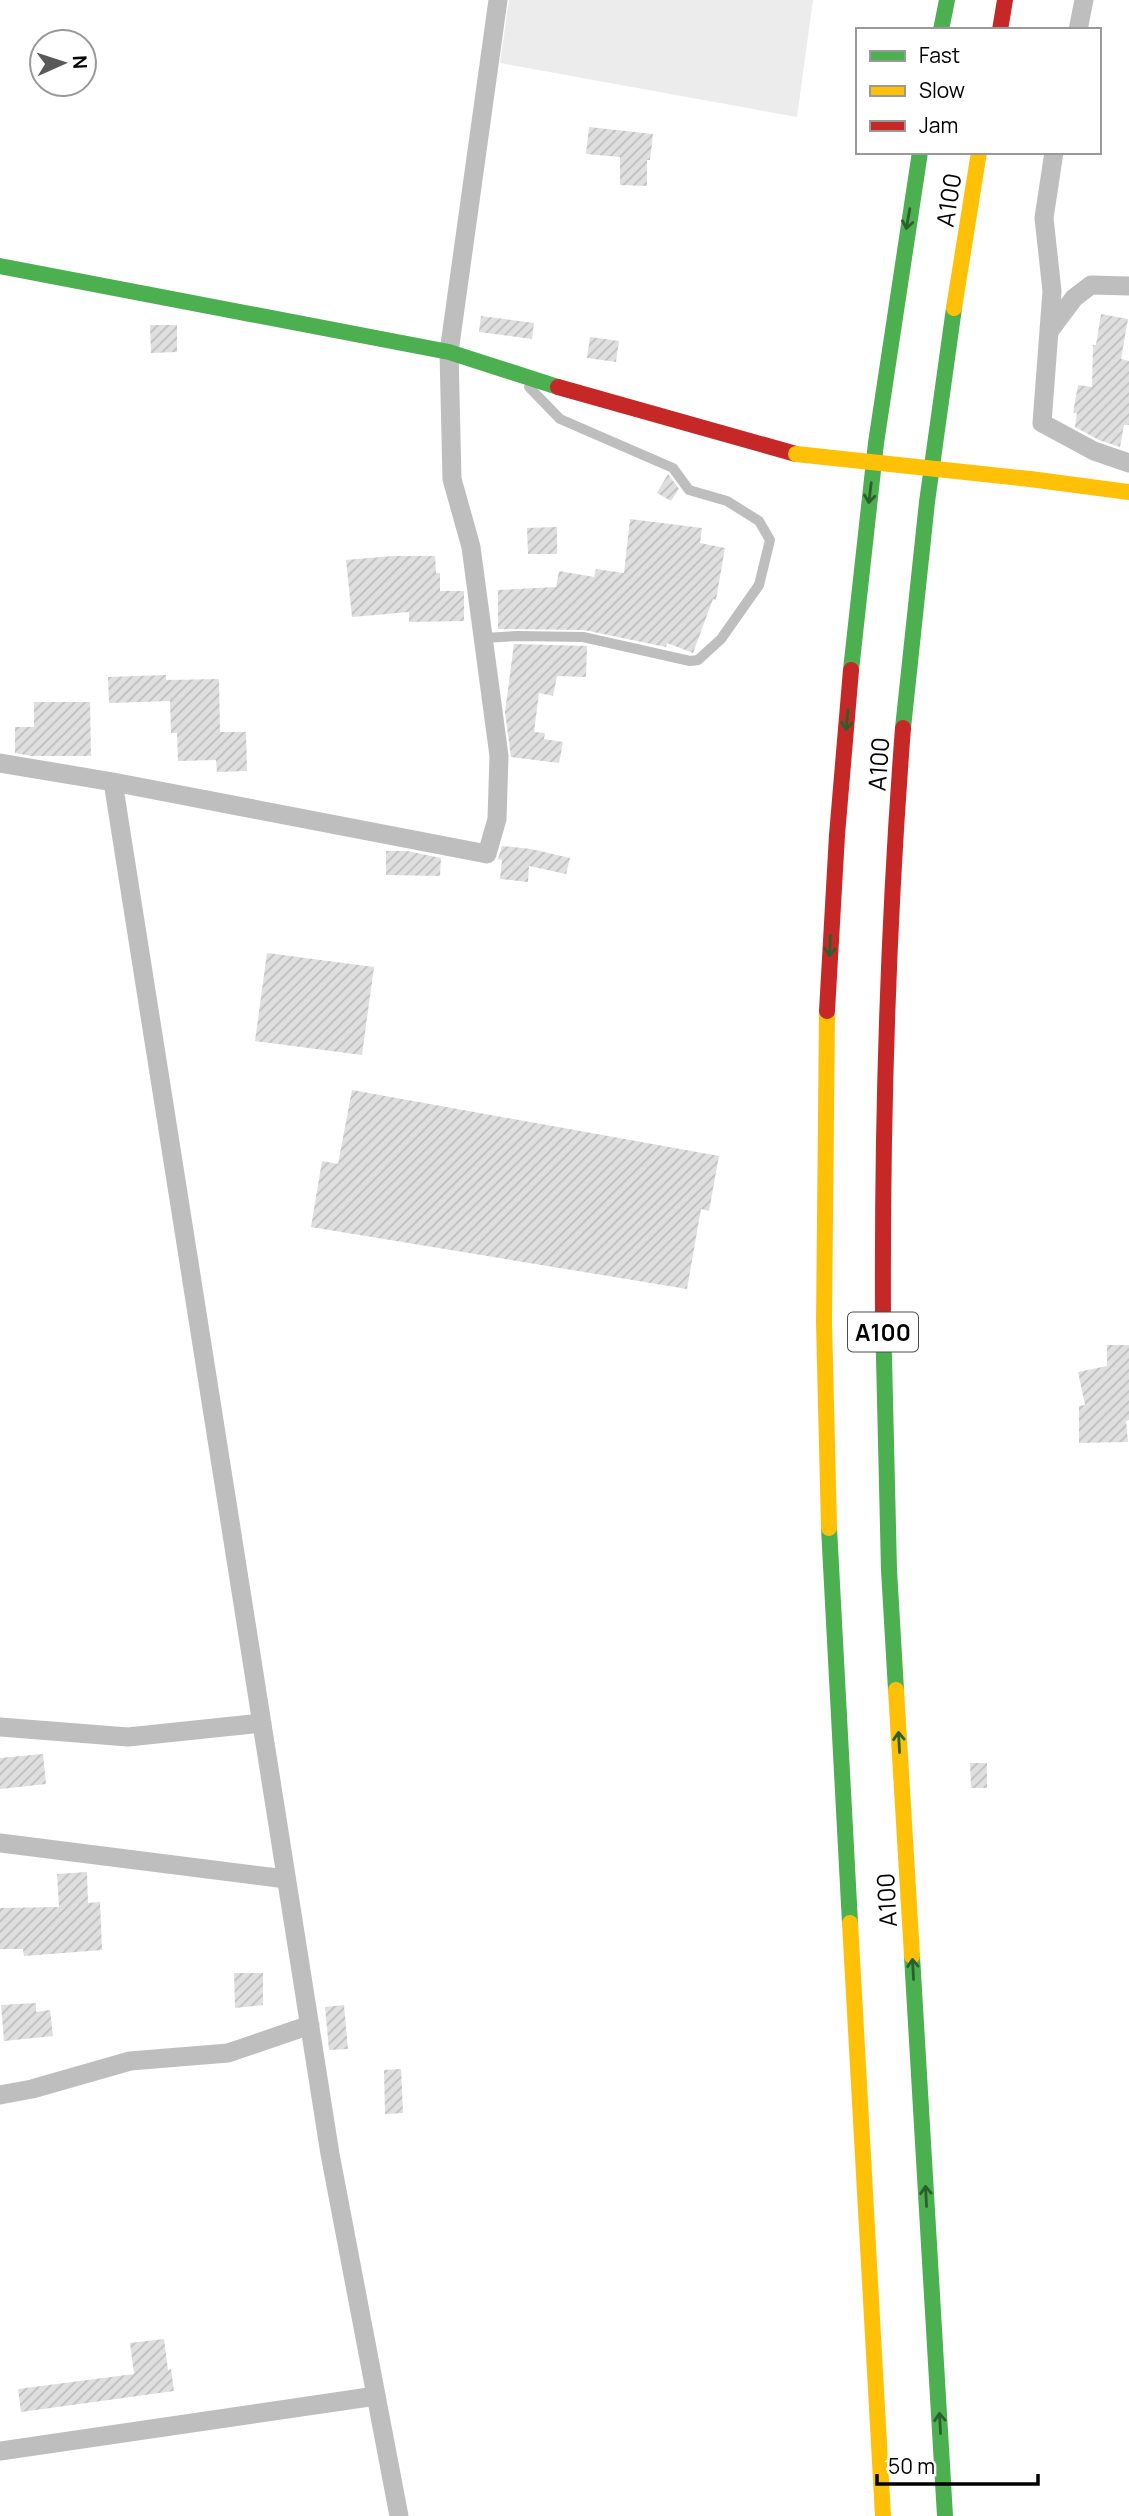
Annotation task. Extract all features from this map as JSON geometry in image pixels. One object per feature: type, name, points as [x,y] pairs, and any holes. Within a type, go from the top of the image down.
[{"type":"main road","points":[[941,28],[947,0]]},
{"type":"main road","points":[[1000,28],[1005,0]]},
{"type":"main road","name":"A100","points":[[883,2516],[831,1568],[825,1406],[826,1083],[831,934],[862,556],[889,346],[920,154]]},
{"type":"main road","name":"A100","points":[[945,2516],[889,1570],[884,1422],[882,1203],[891,929],[904,710],[941,392],[979,154]]},
{"type":"main road","points":[[0,266],[449,352],[519,377],[796,454],[1129,492]]},
{"type":"street","points":[[0,763],[487,854],[497,818],[499,756],[471,547],[452,479],[449,352],[498,0]]},
{"type":"street","points":[[1078,28],[1084,0]]},
{"type":"street","points":[[1054,154],[1044,218],[1052,291],[1042,423],[1094,451],[1129,463]]},
{"type":"street","points":[[1049,331],[1073,298],[1091,285],[1129,286]]},
{"type":"street","points":[[113,782],[330,2154],[400,2516]]},
{"type":"street","points":[[0,1727],[128,1737],[262,1723]]},
{"type":"street","points":[[0,1843],[286,1879]]},
{"type":"street","points":[[0,2095],[32,2089],[130,2061],[228,2053],[310,2025]]},
{"type":"street","points":[[0,2451],[376,2396]]},
{"type":"lane","points":[[483,638],[583,637],[690,661],[698,660],[721,639],[759,585],[770,540],[759,520],[727,501],[689,490],[673,468],[560,419],[519,377]]},
{"type":"shaded area","points":[[509,0],[813,0],[797,117],[500,63]]},
{"type":"building","points":[[589,127],[653,134],[650,160],[647,160],[647,186],[620,185],[620,157],[586,154]]},
{"type":"building","points":[[1101,314],[1128,319],[1121,359],[1129,361],[1129,425],[1124,425],[1120,447],[1099,440],[1075,427],[1077,413],[1073,413],[1078,385],[1092,387],[1093,345],[1096,345]]},
{"type":"building","points":[[481,316],[534,323],[532,339],[479,332]]},
{"type":"building","points":[[150,325],[177,325],[177,352],[151,353]]},
{"type":"building","points":[[590,337],[619,341],[616,362],[587,358]]},
{"type":"building","points":[[668,474],[679,489],[671,501],[657,493]]},
{"type":"building","points":[[630,519],[702,528],[700,543],[725,548],[716,600],[713,599],[693,653],[667,643],[666,647],[584,630],[498,629],[498,590],[556,587],[559,571],[594,577],[596,569],[624,573]]},
{"type":"building","points":[[557,527],[557,554],[528,554],[527,528]]},
{"type":"building","points":[[435,556],[436,573],[440,573],[440,591],[464,591],[464,621],[409,622],[409,612],[352,617],[346,560]]},
{"type":"building","points":[[514,644],[587,646],[586,677],[557,676],[553,696],[539,693],[534,732],[545,733],[544,739],[563,742],[559,763],[511,757],[505,712]]},
{"type":"building","points":[[166,675],[166,680],[219,679],[220,732],[246,732],[247,771],[217,772],[216,760],[178,761],[177,733],[171,733],[170,701],[109,703],[108,677]]},
{"type":"building","points":[[34,702],[90,702],[91,756],[32,756],[15,753],[15,727],[34,727]]},
{"type":"building","points":[[502,846],[570,858],[566,874],[529,866],[528,882],[500,879],[502,860],[498,859]]},
{"type":"building","points":[[386,851],[407,851],[441,858],[440,876],[386,875]]},
{"type":"building","points":[[267,953],[374,967],[362,1055],[255,1041]]},
{"type":"building","points":[[352,1090],[719,1156],[709,1211],[701,1209],[687,1289],[311,1227],[322,1161],[338,1164]]},
{"type":"building","points":[[1107,1345],[1129,1345],[1129,1420],[1126,1421],[1128,1442],[1079,1443],[1079,1406],[1085,1405],[1078,1372],[1107,1366]]},
{"type":"building","points":[[43,1754],[46,1784],[0,1789],[0,1758]]},
{"type":"building","points":[[970,1763],[987,1763],[987,1788],[971,1788]]},
{"type":"building","points":[[87,1872],[88,1903],[100,1902],[102,1950],[24,1956],[23,1949],[0,1949],[0,1908],[59,1907],[57,1874]]},
{"type":"building","points":[[234,1973],[263,1973],[263,2005],[235,2008]]},
{"type":"building","points":[[36,2003],[36,2012],[50,2010],[53,2036],[4,2041],[1,2005]]},
{"type":"building","points":[[344,2005],[348,2049],[329,2050],[325,2007]]},
{"type":"building","points":[[401,2069],[403,2113],[385,2114],[384,2070]]},
{"type":"building","points":[[164,2339],[174,2391],[21,2412],[18,2389],[134,2374],[130,2343]]},
{"type":"traffic: fast","points":[[941,28],[947,0]]},
{"type":"traffic: fast","points":[[851,670],[876,443],[920,154]]},
{"type":"traffic: fast","points":[[0,266],[449,352],[558,387]]},
{"type":"traffic: fast","points":[[903,728],[927,502],[954,308]]},
{"type":"traffic: fast","points":[[883,1315],[889,1570],[896,1690]]},
{"type":"traffic: fast","points":[[829,1528],[850,1923]]},
{"type":"traffic: fast","points":[[912,1956],[945,2516]]},
{"type":"traffic: slow","points":[[954,308],[979,154]]},
{"type":"traffic: slow","points":[[796,454],[1030,479]]},
{"type":"traffic: slow","points":[[1030,479],[1129,492]]},
{"type":"traffic: slow","points":[[827,1011],[824,1322],[829,1528]]},
{"type":"traffic: slow","points":[[896,1690],[912,1956]]},
{"type":"traffic: slow","points":[[850,1923],[883,2516]]},
{"type":"traffic: jam","points":[[1000,28],[1005,0]]},
{"type":"traffic: jam","points":[[558,387],[796,454]]},
{"type":"traffic: jam","points":[[827,1011],[837,835],[851,670]]},
{"type":"traffic: jam","points":[[883,1315],[887,1021],[903,728]]}]
